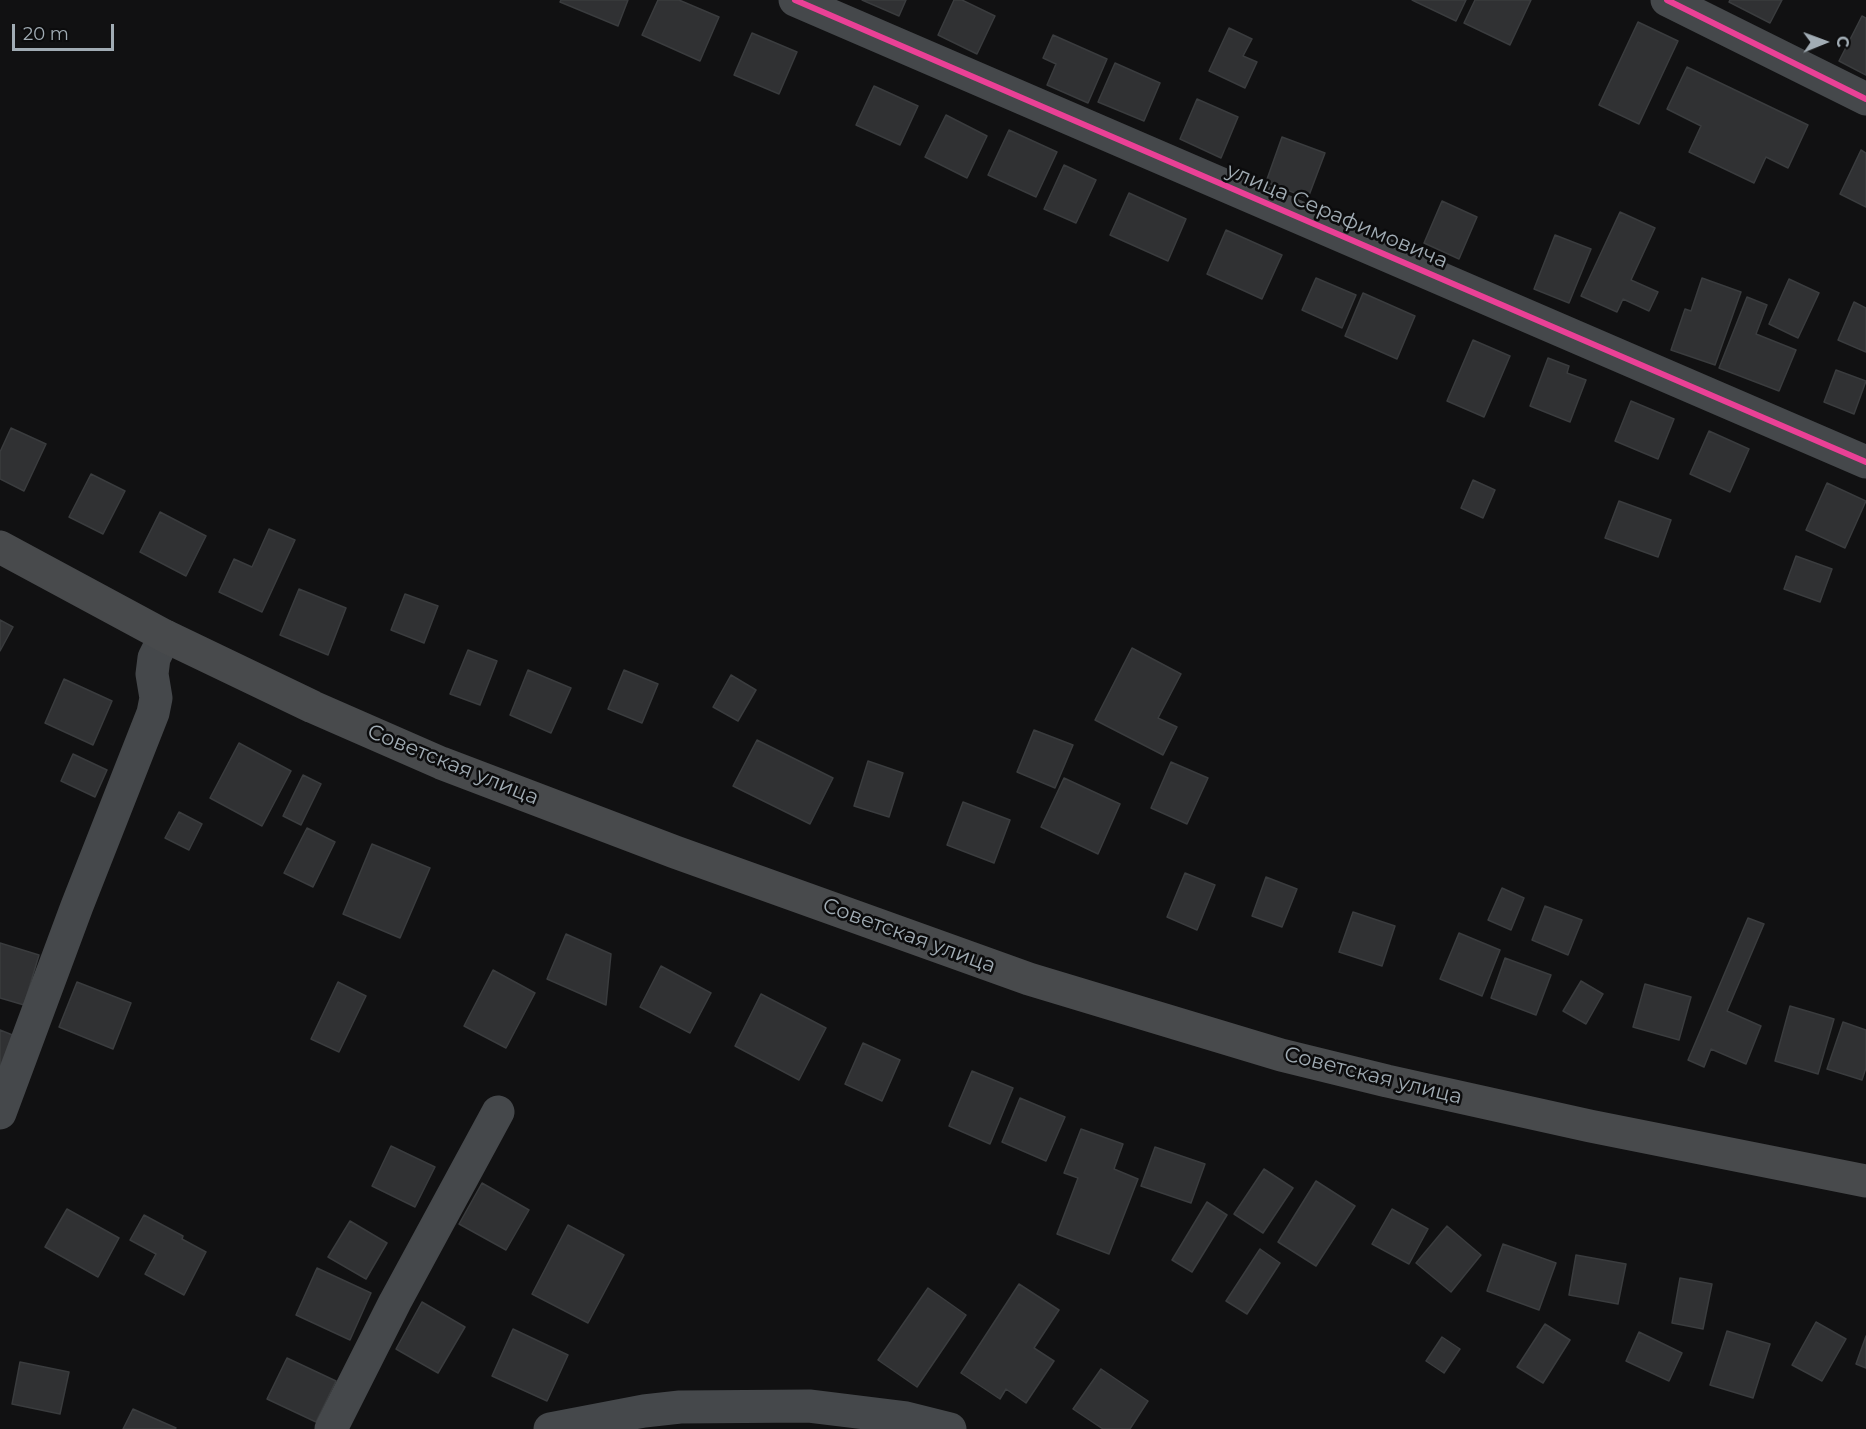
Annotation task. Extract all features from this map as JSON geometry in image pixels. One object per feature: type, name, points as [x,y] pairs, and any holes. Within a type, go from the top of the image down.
[{"type":"main road","name":"Советская улица","points":[[0,547],[165,636],[313,707],[441,763],[675,852],[1029,979],[1281,1055],[1387,1081],[1590,1126],[1866,1181]]},
{"type":"street","name":"улица Серафимовича","points":[[795,0],[1866,462]]},
{"type":"street","points":[[1667,0],[1866,99]]},
{"type":"street","points":[[0,1113],[77,906],[153,713],[156,698],[152,674],[154,658],[165,636]]},
{"type":"street","points":[[331,1429],[395,1302],[498,1112]]},
{"type":"street","points":[[550,1429],[644,1410],[680,1407],[809,1406],[906,1418],[950,1429]]},
{"type":"building","points":[[561,0],[628,0],[618,26],[560,2]]},
{"type":"building","points":[[658,0],[679,0],[719,17],[700,61],[642,35]]},
{"type":"building","points":[[862,0],[906,0],[899,16]]},
{"type":"building","points":[[954,0],[962,0],[995,16],[977,54],[938,35]]},
{"type":"building","points":[[1412,0],[1466,0],[1456,21]]},
{"type":"building","points":[[1475,0],[1531,0],[1510,45],[1464,23]]},
{"type":"building","points":[[1730,0],[1782,0],[1770,23],[1729,2]]},
{"type":"building","points":[[1862,16],[1866,18],[1866,75],[1839,61]]},
{"type":"building","points":[[1638,22],[1678,41],[1639,124],[1599,105]]},
{"type":"building","points":[[1229,28],[1252,39],[1243,56],[1257,62],[1245,88],[1209,71]]},
{"type":"building","points":[[752,33],[797,52],[779,94],[734,75]]},
{"type":"building","points":[[1053,35],[1107,59],[1088,103],[1047,85],[1056,64],[1043,58]]},
{"type":"building","points":[[1115,63],[1160,83],[1144,121],[1098,102]]},
{"type":"building","points":[[1687,67],[1808,125],[1788,168],[1766,157],[1754,183],[1689,152],[1701,126],[1667,109]]},
{"type":"building","points":[[874,86],[918,106],[900,145],[856,125]]},
{"type":"building","points":[[1197,99],[1238,117],[1221,158],[1180,139]]},
{"type":"building","points":[[946,115],[987,136],[967,178],[925,157]]},
{"type":"building","points":[[1009,130],[1057,152],[1036,197],[988,175]]},
{"type":"building","points":[[1282,137],[1325,153],[1308,198],[1266,182]]},
{"type":"building","points":[[1861,150],[1866,153],[1866,207],[1840,194]]},
{"type":"building","points":[[1064,165],[1096,180],[1076,223],[1044,209]]},
{"type":"building","points":[[1129,193],[1186,219],[1168,261],[1110,235]]},
{"type":"building","points":[[1442,201],[1477,217],[1459,259],[1424,243]]},
{"type":"building","points":[[1620,212],[1655,228],[1631,280],[1658,292],[1649,311],[1623,299],[1617,312],[1581,296]]},
{"type":"building","points":[[1226,230],[1282,255],[1262,299],[1207,274]]},
{"type":"building","points":[[1555,235],[1591,249],[1569,303],[1534,289]]},
{"type":"building","points":[[1316,278],[1356,295],[1342,328],[1302,310]]},
{"type":"building","points":[[1702,278],[1741,292],[1715,365],[1671,350],[1685,309],[1691,311]]},
{"type":"building","points":[[1789,279],[1819,293],[1798,338],[1769,324]]},
{"type":"building","points":[[1363,293],[1415,316],[1397,359],[1345,336]]},
{"type":"building","points":[[1747,297],[1767,305],[1756,334],[1796,350],[1779,391],[1719,368]]},
{"type":"building","points":[[1854,302],[1866,308],[1866,352],[1838,340]]},
{"type":"building","points":[[1473,340],[1510,356],[1484,417],[1447,401]]},
{"type":"building","points":[[1548,358],[1569,366],[1567,373],[1586,380],[1570,422],[1530,406]]},
{"type":"building","points":[[1836,370],[1866,381],[1854,414],[1824,402]]},
{"type":"building","points":[[1631,401],[1674,419],[1658,459],[1615,441]]},
{"type":"building","points":[[11,428],[46,444],[24,491],[0,479],[0,452]]},
{"type":"building","points":[[1709,431],[1749,449],[1730,492],[1690,474]]},
{"type":"building","points":[[91,474],[125,491],[103,534],[69,517]]},
{"type":"building","points":[[1473,480],[1495,490],[1483,518],[1461,508]]},
{"type":"building","points":[[1827,483],[1866,501],[1845,548],[1806,530]]},
{"type":"building","points":[[1619,501],[1671,520],[1658,557],[1605,538]]},
{"type":"building","points":[[160,512],[206,536],[186,576],[140,552]]},
{"type":"building","points":[[269,529],[295,540],[262,612],[219,592],[234,559],[252,567]]},
{"type":"building","points":[[1796,556],[1832,569],[1820,602],[1784,589]]},
{"type":"building","points":[[299,589],[346,608],[328,655],[280,635]]},
{"type":"building","points":[[405,594],[438,606],[424,643],[391,630]]},
{"type":"building","points":[[0,620],[13,627],[0,651]]},
{"type":"building","points":[[1132,648],[1181,674],[1158,718],[1177,727],[1163,755],[1095,720]]},
{"type":"building","points":[[468,650],[497,661],[480,705],[450,694]]},
{"type":"building","points":[[528,670],[571,688],[551,733],[510,715]]},
{"type":"building","points":[[624,670],[658,684],[642,723],[608,709]]},
{"type":"building","points":[[731,675],[756,690],[738,721],[713,707]]},
{"type":"building","points":[[64,679],[112,701],[93,745],[45,723]]},
{"type":"building","points":[[1034,730],[1073,745],[1055,788],[1017,772]]},
{"type":"building","points":[[757,740],[833,778],[810,824],[733,786]]},
{"type":"building","points":[[239,743],[291,771],[262,826],[210,798]]},
{"type":"building","points":[[73,754],[107,770],[95,797],[61,781]]},
{"type":"building","points":[[868,761],[903,773],[889,817],[854,806]]},
{"type":"building","points":[[1171,762],[1208,778],[1187,824],[1151,808]]},
{"type":"building","points":[[303,775],[321,784],[301,825],[283,816]]},
{"type":"building","points":[[1064,778],[1120,804],[1098,854],[1041,827]]},
{"type":"building","points":[[963,802],[1010,820],[994,863],[947,845]]},
{"type":"building","points":[[179,812],[202,824],[189,850],[165,838]]},
{"type":"building","points":[[307,828],[335,842],[313,887],[284,873]]},
{"type":"building","points":[[372,844],[430,868],[400,938],[343,914]]},
{"type":"building","points":[[1185,873],[1215,885],[1197,930],[1167,917]]},
{"type":"building","points":[[1266,877],[1297,889],[1282,927],[1252,916]]},
{"type":"building","points":[[1502,888],[1524,898],[1511,930],[1488,920]]},
{"type":"building","points":[[1545,906],[1582,920],[1568,955],[1532,940]]},
{"type":"building","points":[[1353,912],[1395,926],[1382,966],[1339,952]]},
{"type":"building","points":[[1748,918],[1764,924],[1727,1011],[1761,1026],[1746,1064],[1711,1049],[1704,1067],[1688,1060]]},
{"type":"building","points":[[1459,933],[1500,950],[1482,996],[1440,979]]},
{"type":"building","points":[[566,934],[611,954],[606,1005],[547,979]]},
{"type":"building","points":[[0,943],[39,955],[24,1005],[0,998]]},
{"type":"building","points":[[1505,958],[1551,975],[1536,1015],[1491,998]]},
{"type":"building","points":[[661,966],[711,993],[690,1033],[640,1007]]},
{"type":"building","points":[[493,970],[535,993],[506,1048],[464,1026]]},
{"type":"building","points":[[1581,981],[1603,994],[1586,1024],[1563,1011]]},
{"type":"building","points":[[77,982],[131,1003],[113,1049],[59,1027]]},
{"type":"building","points":[[338,982],[366,996],[339,1052],[311,1039]]},
{"type":"building","points":[[1645,984],[1691,997],[1679,1040],[1633,1027]]},
{"type":"building","points":[[761,994],[826,1028],[799,1080],[735,1046]]},
{"type":"building","points":[[1790,1006],[1834,1019],[1818,1074],[1775,1061]]},
{"type":"building","points":[[1843,1022],[1866,1030],[1866,1068],[1862,1080],[1827,1069]]},
{"type":"building","points":[[0,1030],[20,1038],[0,1089]]},
{"type":"building","points":[[863,1043],[900,1060],[882,1101],[845,1084]]},
{"type":"building","points":[[972,1071],[1013,1088],[990,1144],[949,1126]]},
{"type":"building","points":[[1020,1098],[1065,1117],[1046,1161],[1002,1142]]},
{"type":"building","points":[[1081,1129],[1123,1144],[1114,1169],[1138,1179],[1109,1254],[1057,1234],[1078,1178],[1064,1173]]},
{"type":"building","points":[[391,1146],[435,1167],[415,1207],[372,1186]]},
{"type":"building","points":[[1155,1147],[1205,1164],[1191,1203],[1141,1186]]},
{"type":"building","points":[[1264,1169],[1293,1188],[1263,1233],[1234,1214]]},
{"type":"building","points":[[1316,1181],[1355,1206],[1316,1266],[1278,1242]]},
{"type":"building","points":[[482,1183],[529,1210],[506,1250],[459,1224]]},
{"type":"building","points":[[1207,1202],[1227,1215],[1192,1272],[1172,1260]]},
{"type":"building","points":[[67,1209],[119,1238],[98,1277],[45,1247]]},
{"type":"building","points":[[1392,1209],[1428,1229],[1409,1264],[1372,1244]]},
{"type":"building","points":[[144,1215],[183,1236],[182,1239],[206,1252],[184,1295],[145,1274],[156,1254],[130,1240]]},
{"type":"building","points":[[350,1221],[387,1243],[366,1279],[328,1257]]},
{"type":"building","points":[[568,1225],[624,1255],[588,1323],[532,1294]]},
{"type":"building","points":[[1447,1226],[1481,1255],[1451,1292],[1416,1263]]},
{"type":"building","points":[[1503,1244],[1556,1263],[1539,1310],[1487,1291]]},
{"type":"building","points":[[1260,1249],[1280,1263],[1247,1314],[1226,1301]]},
{"type":"building","points":[[1576,1255],[1626,1264],[1618,1304],[1569,1295]]},
{"type":"building","points":[[317,1268],[371,1293],[350,1340],[296,1315]]},
{"type":"building","points":[[1680,1278],[1712,1284],[1703,1329],[1672,1323]]},
{"type":"building","points":[[1019,1284],[1059,1310],[1034,1348],[1054,1361],[1026,1403],[1006,1389],[1000,1399],[961,1373]]},
{"type":"building","points":[[928,1288],[966,1315],[917,1387],[878,1360]]},
{"type":"building","points":[[422,1302],[465,1327],[438,1373],[396,1349]]},
{"type":"building","points":[[1816,1322],[1846,1339],[1822,1381],[1792,1365]]},
{"type":"building","points":[[1545,1324],[1570,1340],[1543,1383],[1517,1367]]},
{"type":"building","points":[[513,1329],[568,1355],[547,1401],[492,1376]]},
{"type":"building","points":[[1727,1331],[1770,1344],[1753,1398],[1710,1385]]},
{"type":"building","points":[[1639,1332],[1682,1353],[1669,1381],[1626,1361]]},
{"type":"building","points":[[1866,1336],[1866,1368],[1856,1364]]},
{"type":"building","points":[[1442,1337],[1460,1349],[1444,1373],[1426,1361]]},
{"type":"building","points":[[287,1358],[336,1381],[316,1422],[267,1399]]},
{"type":"building","points":[[20,1362],[69,1372],[60,1414],[12,1404]]},
{"type":"building","points":[[1101,1369],[1148,1401],[1130,1429],[1103,1429],[1073,1409]]},
{"type":"building","points":[[133,1409],[176,1428],[123,1429]]},
{"type":"cycle path","points":[[795,0],[1866,462]]},
{"type":"cycle path","points":[[1667,0],[1866,99]]}]
